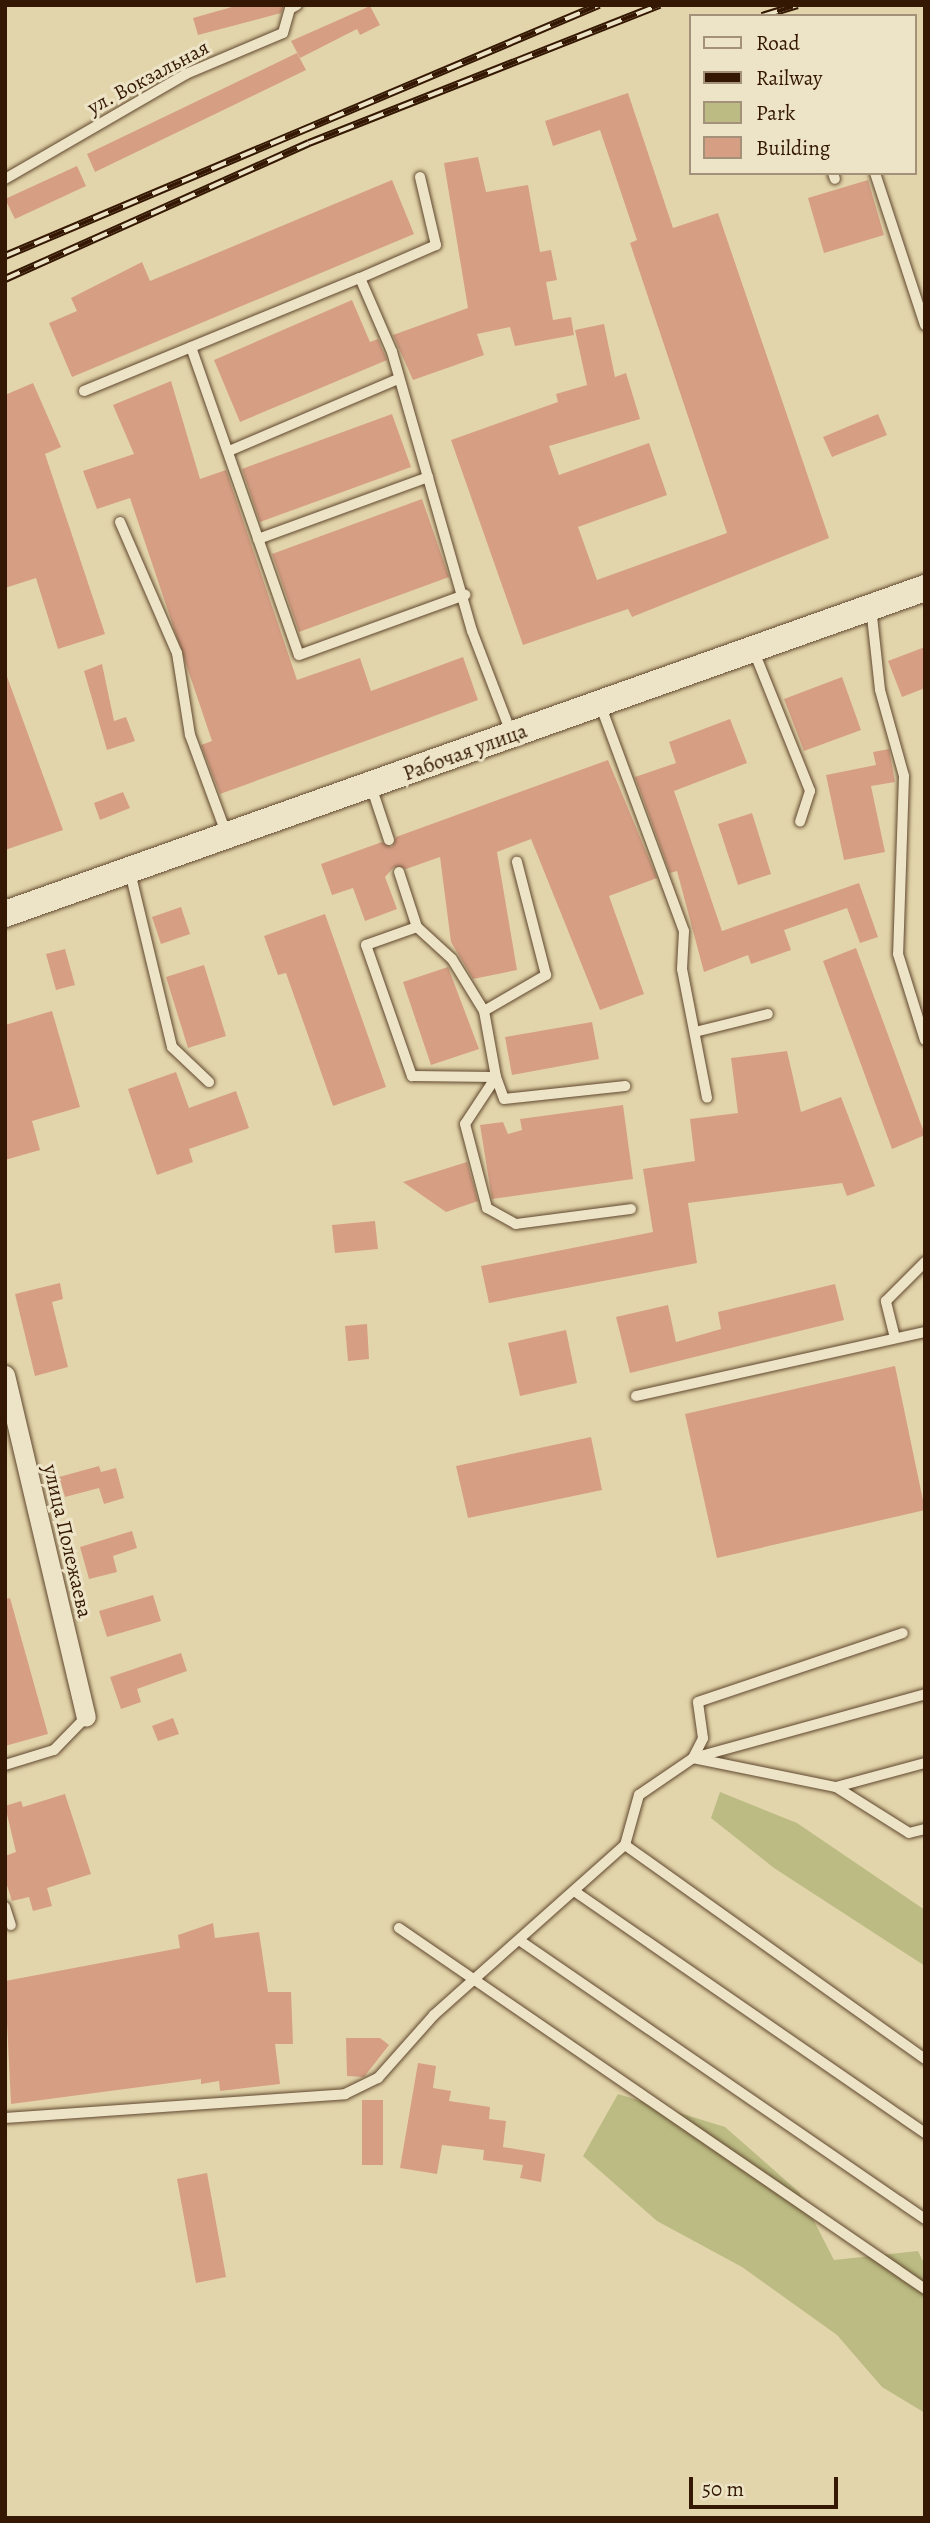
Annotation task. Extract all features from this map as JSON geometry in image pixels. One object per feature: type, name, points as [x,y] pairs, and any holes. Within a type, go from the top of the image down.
[{"type":"street","name":"Рабочая улица","points":[[5,914],[130,872],[925,587]]},
{"type":"street","name":"улица Полежаева","points":[[6,1380],[86,1717]]},
{"type":"lane","name":"ул. Вокзальная","points":[[5,179],[186,74],[283,33],[297,5]]},
{"type":"lane","points":[[877,175],[925,325]]},
{"type":"lane","points":[[85,391],[436,245],[420,177]]},
{"type":"lane","points":[[360,278],[398,379],[512,735]]},
{"type":"lane","points":[[191,347],[299,655],[465,594]]},
{"type":"lane","points":[[229,451],[398,379]]},
{"type":"lane","points":[[258,539],[428,477]]},
{"type":"lane","points":[[120,522],[177,653],[190,736],[227,837]]},
{"type":"lane","points":[[871,607],[880,690],[904,776],[898,954],[925,1040]]},
{"type":"lane","points":[[753,649],[810,791],[800,821]]},
{"type":"lane","points":[[600,704],[684,931],[682,970],[707,1098]]},
{"type":"lane","points":[[371,785],[389,840]]},
{"type":"lane","points":[[484,1011],[546,975],[517,862]]},
{"type":"lane","points":[[130,872],[172,1047],[209,1082]]},
{"type":"lane","points":[[399,872],[417,927],[452,959],[484,1011],[496,1077],[504,1099],[625,1086]]},
{"type":"lane","points":[[417,927],[366,945],[412,1076],[496,1077]]},
{"type":"lane","points":[[695,1032],[768,1014]]},
{"type":"lane","points":[[496,1077],[465,1124],[487,1208],[516,1224],[631,1209]]},
{"type":"lane","points":[[895,1338],[886,1301],[925,1262]]},
{"type":"lane","points":[[636,1396],[925,1332]]},
{"type":"lane","points":[[693,1758],[703,1738],[698,1702],[903,1633]]},
{"type":"lane","points":[[5,2118],[345,2094],[378,2078],[472,1981],[577,1893],[625,1845],[639,1796],[693,1758],[925,1694]]},
{"type":"lane","points":[[5,1765],[54,1750],[86,1717]]},
{"type":"lane","points":[[693,1758],[836,1787],[909,1833],[925,1840]]},
{"type":"lane","points":[[836,1787],[925,1763]]},
{"type":"lane","points":[[909,1833],[925,1829]]},
{"type":"lane","points":[[625,1845],[925,2059]]},
{"type":"lane","points":[[577,1893],[925,2133]]},
{"type":"lane","points":[[5,1907],[11,1925]]},
{"type":"lane","points":[[399,1928],[472,1981],[925,2289]]},
{"type":"lane","points":[[519,1940],[925,2218]]},
{"type":"green space","points":[[720,1792],[797,1823],[925,1910],[925,1966],[774,1868],[711,1818]]},
{"type":"green space","points":[[618,2094],[725,2127],[799,2192],[834,2260],[918,2251],[925,2265],[925,2413],[882,2387],[837,2335],[742,2267],[657,2221],[583,2156]]},
{"type":"building","points":[[239,5],[284,5],[281,13],[198,35],[193,18]]},
{"type":"building","points":[[370,6],[380,25],[360,35],[357,29],[300,58],[291,41]]},
{"type":"building","points":[[297,53],[306,70],[95,172],[87,154]]},
{"type":"building","points":[[628,93],[673,228],[718,213],[829,538],[632,617],[628,609],[523,645],[451,440],[558,402],[556,394],[587,385],[575,330],[604,324],[615,377],[626,373],[640,419],[549,446],[559,475],[649,443],[667,495],[578,527],[597,580],[727,533],[630,243],[637,240],[600,130],[553,146],[545,121]]},
{"type":"building","points":[[478,157],[486,192],[528,185],[540,252],[551,250],[557,280],[546,282],[553,320],[571,317],[574,335],[515,346],[510,327],[477,334],[484,355],[413,380],[393,335],[468,308],[444,163]]},
{"type":"building","points":[[77,166],[86,186],[15,219],[5,199]]},
{"type":"building","points":[[392,180],[414,234],[72,377],[49,323],[77,311],[71,298],[142,262],[150,281]]},
{"type":"building","points":[[868,180],[884,235],[824,253],[808,198]]},
{"type":"building","points":[[352,300],[370,342],[378,339],[387,360],[240,422],[214,360]]},
{"type":"building","points":[[171,381],[200,479],[226,470],[297,680],[360,658],[371,691],[463,657],[478,700],[220,794],[201,745],[212,741],[130,498],[97,509],[83,471],[134,454],[113,405]]},
{"type":"building","points":[[33,383],[61,447],[45,454],[105,634],[58,649],[36,578],[5,588],[5,395]]},
{"type":"building","points":[[392,414],[411,467],[260,522],[242,469]]},
{"type":"building","points":[[878,414],[887,435],[832,457],[823,437]]},
{"type":"building","points":[[422,499],[449,577],[299,632],[272,554]]},
{"type":"building","points":[[925,647],[925,688],[902,697],[888,661]]},
{"type":"building","points":[[102,664],[114,721],[126,717],[135,741],[107,750],[84,671]]},
{"type":"building","points":[[5,671],[63,830],[5,850]]},
{"type":"building","points":[[842,677],[861,730],[804,751],[784,699]]},
{"type":"building","points":[[730,719],[747,763],[674,791],[722,931],[859,883],[878,937],[860,943],[847,908],[784,930],[791,950],[751,964],[748,955],[704,972],[677,871],[670,873],[635,777],[676,763],[669,742]]},
{"type":"building","points":[[889,749],[895,782],[871,786],[885,852],[844,860],[826,775],[876,765],[873,752]]},
{"type":"building","points":[[608,760],[657,878],[609,896],[644,994],[600,1010],[531,839],[497,852],[517,970],[473,979],[451,942],[440,857],[406,869],[394,867],[385,877],[397,909],[365,921],[353,888],[332,895],[321,864],[382,842],[392,847],[396,837]]},
{"type":"building","points":[[123,792],[130,808],[100,820],[94,803]]},
{"type":"building","points":[[752,813],[771,874],[738,885],[718,824]]},
{"type":"building","points":[[181,907],[190,934],[161,944],[152,917]]},
{"type":"building","points":[[325,914],[386,1087],[333,1106],[286,973],[278,975],[264,936]]},
{"type":"building","points":[[856,948],[925,1135],[892,1149],[823,961]]},
{"type":"building","points":[[65,949],[75,985],[56,990],[46,954]]},
{"type":"building","points":[[204,965],[226,1036],[188,1048],[166,977]]},
{"type":"building","points":[[448,967],[479,1049],[431,1065],[403,982]]},
{"type":"building","points":[[52,1011],[80,1107],[32,1121],[40,1150],[5,1160],[5,1025]]},
{"type":"building","points":[[592,1022],[599,1059],[512,1075],[505,1037]]},
{"type":"building","points":[[787,1051],[801,1112],[841,1097],[875,1186],[847,1196],[842,1183],[688,1203],[697,1263],[489,1303],[481,1266],[653,1232],[643,1169],[695,1161],[690,1119],[738,1113],[731,1058]]},
{"type":"building","points":[[176,1072],[189,1108],[236,1091],[249,1128],[189,1149],[193,1162],[157,1175],[128,1089]]},
{"type":"building","points":[[623,1105],[633,1179],[492,1199],[480,1125],[503,1122],[508,1134],[522,1130],[520,1119]]},
{"type":"building","points":[[467,1162],[478,1201],[446,1212],[403,1182]]},
{"type":"building","points":[[375,1221],[378,1249],[335,1253],[332,1225]]},
{"type":"building","points":[[60,1283],[63,1299],[52,1302],[68,1367],[35,1376],[15,1294]]},
{"type":"building","points":[[835,1284],[844,1320],[630,1373],[616,1317],[668,1305],[676,1342],[721,1329],[718,1312]]},
{"type":"building","points":[[367,1324],[369,1359],[348,1361],[345,1326]]},
{"type":"building","points":[[566,1330],[577,1383],[520,1396],[508,1343]]},
{"type":"building","points":[[895,1366],[925,1510],[717,1558],[685,1414]]},
{"type":"building","points":[[591,1437],[602,1490],[468,1518],[456,1466]]},
{"type":"building","points":[[99,1466],[101,1472],[116,1468],[124,1498],[104,1504],[99,1488],[65,1497],[59,1477]]},
{"type":"building","points":[[132,1531],[137,1548],[113,1556],[117,1572],[89,1579],[80,1547]]},
{"type":"building","points":[[153,1595],[161,1621],[107,1637],[99,1611]]},
{"type":"building","points":[[10,1598],[48,1734],[5,1746],[5,1599]]},
{"type":"building","points":[[181,1653],[187,1671],[137,1689],[141,1702],[121,1709],[110,1677]]},
{"type":"building","points":[[173,1718],[179,1734],[158,1741],[152,1726]]},
{"type":"building","points":[[65,1794],[91,1874],[47,1888],[52,1906],[33,1911],[29,1897],[12,1901],[5,1879],[5,1856],[16,1852],[5,1806],[21,1801],[23,1807]]},
{"type":"building","points":[[213,1923],[215,1938],[259,1932],[268,1992],[291,1992],[293,2044],[275,2044],[280,2084],[220,2091],[219,2081],[201,2084],[201,2079],[11,2104],[5,1981],[180,1948],[178,1935]]},
{"type":"building","points":[[346,2038],[380,2038],[389,2045],[364,2077],[347,2076]]},
{"type":"building","points":[[418,2063],[436,2066],[433,2088],[451,2091],[449,2101],[490,2107],[489,2119],[506,2121],[503,2147],[545,2154],[541,2182],[520,2178],[523,2165],[483,2160],[484,2150],[442,2145],[437,2174],[400,2168]]},
{"type":"building","points":[[362,2100],[383,2100],[383,2165],[362,2165]]},
{"type":"building","points":[[207,2173],[226,2277],[196,2283],[177,2179]]},
{"type":"railway","points":[[5,256],[599,5]]},
{"type":"railway","points":[[5,279],[309,143],[660,5]]},
{"type":"railway","points":[[768,14],[797,5]]}]
